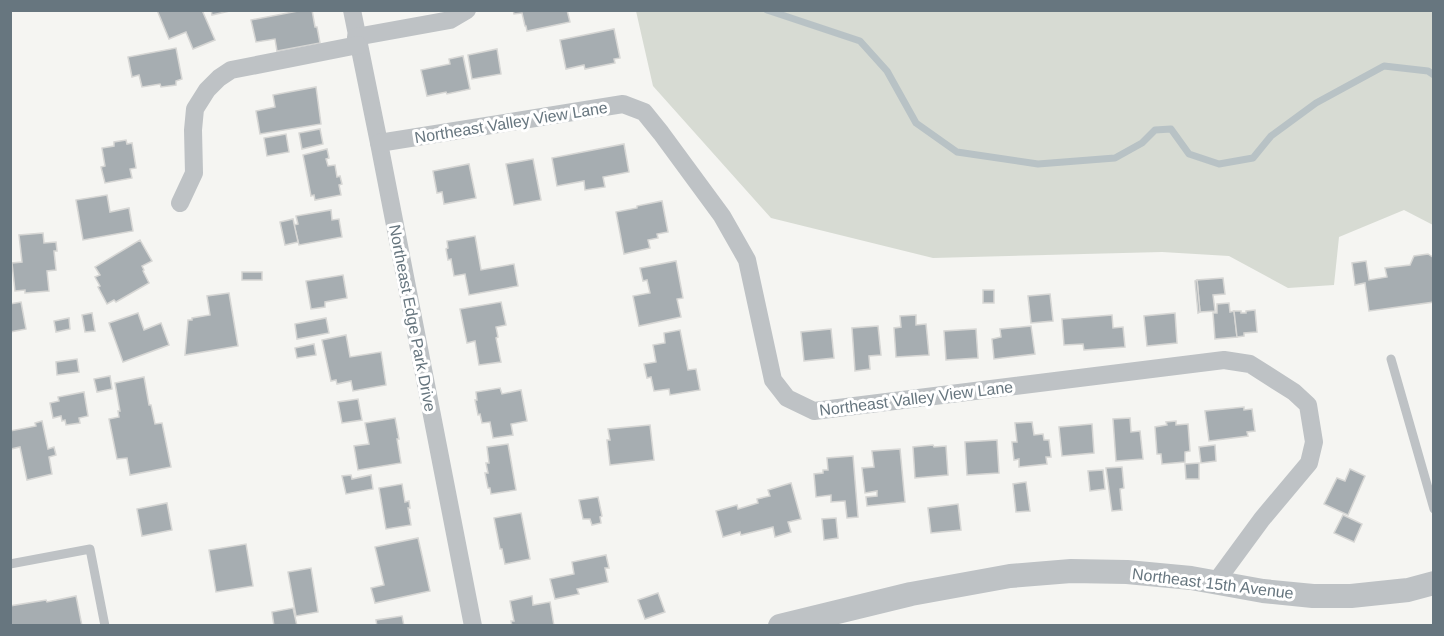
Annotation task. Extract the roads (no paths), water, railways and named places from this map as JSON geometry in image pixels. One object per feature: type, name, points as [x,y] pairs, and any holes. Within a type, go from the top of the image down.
[{"type":"street","name":"Northeast Edge Park Drive","points":[[352,10],[473,626]]},
{"type":"street","points":[[180,203],[194,173],[195,109],[207,90],[219,78],[231,70],[450,20],[467,10]]},
{"type":"street","name":"Northeast Valley View Lane","points":[[379,143],[623,104],[644,112],[722,216],[747,260],[773,380],[787,398],[814,411],[1224,360],[1250,364],[1294,392],[1308,405],[1314,442],[1309,463],[1262,519],[1215,583]]},
{"type":"street","name":"Northeast 15th Avenue","points":[[780,626],[911,594],[1010,576],[1071,571],[1191,578],[1263,591],[1313,596],[1351,596],[1408,590],[1434,583]]},
{"type":"lane","points":[[1391,359],[1434,509]]},
{"type":"lane","points":[[10,564],[90,549],[105,626]]},
{"type":"waterway","points":[[767,10],[860,41],[887,71],[916,123],[957,152],[1038,164],[1115,158],[1142,143],[1155,130],[1171,129],[1189,154],[1219,164],[1253,158],[1271,136],[1316,103],[1384,66],[1428,71],[1434,75]]}]
